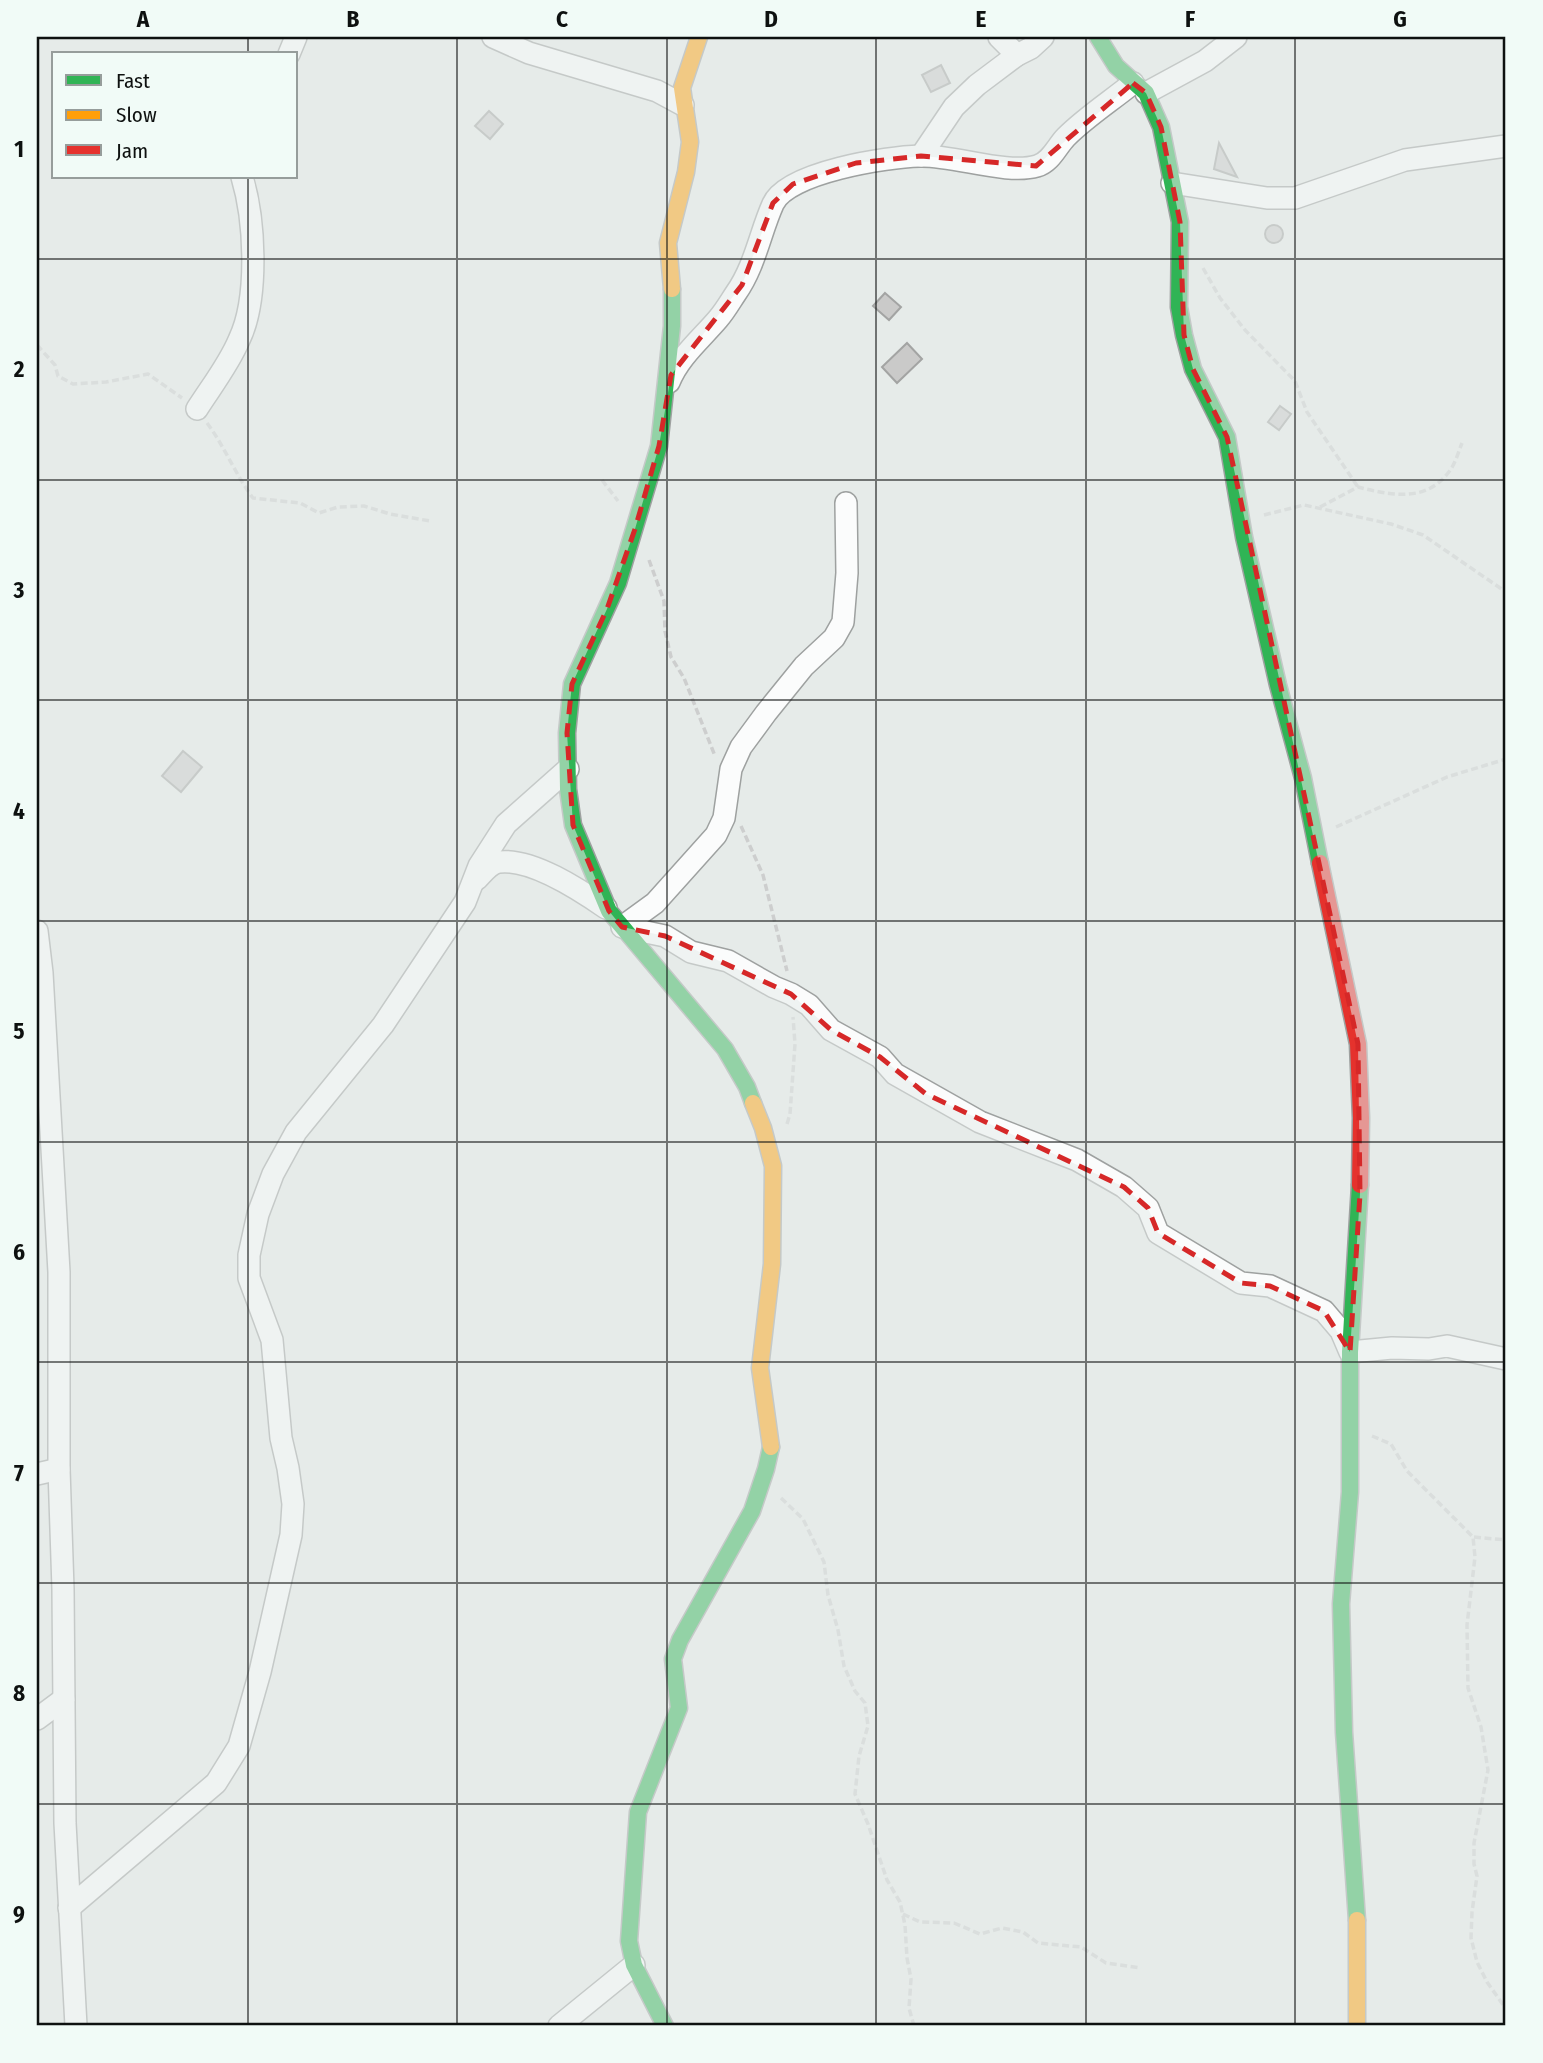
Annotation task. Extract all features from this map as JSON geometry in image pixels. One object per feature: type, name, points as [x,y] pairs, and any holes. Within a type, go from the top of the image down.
[{"type":"street","points":[[493,37],[529,53],[657,91],[684,105]]},
{"type":"street","points":[[665,2026],[634,1965],[629,1941],[638,1812],[679,1709],[673,1660],[680,1640],[752,1511],[766,1469],[771,1445],[760,1368],[772,1264],[771,1196],[774,1166],[747,1087],[725,1049],[616,919],[595,881],[573,825],[567,733],[572,684],[607,609],[659,446],[672,326],[673,295],[668,243],[686,172],[690,142],[682,88],[699,37]]},
{"type":"street","points":[[999,37],[1017,55]]},
{"type":"street","points":[[921,156],[954,107],[1043,37]]},
{"type":"street","points":[[1098,37],[1116,65],[1140,88],[1161,127],[1180,222],[1179,306],[1184,335],[1193,369],[1227,437],[1242,522],[1315,836],[1358,1044],[1360,1194],[1350,1352],[1350,1492],[1341,1604],[1344,1732],[1357,1895],[1357,2026]]},
{"type":"street","points":[[664,393],[677,367],[718,319],[741,285],[774,203],[780,193],[793,184],[856,163],[921,156],[1013,168],[1036,166],[1047,161],[1066,136],[1140,88],[1205,61],[1236,37]]},
{"type":"street","points":[[1172,183],[1267,198],[1295,198],[1405,160],[1506,146]]},
{"type":"street","points":[[197,409],[239,341],[251,303],[254,275],[247,197],[242,178]]},
{"type":"street","points":[[616,919],[655,903],[716,835],[724,818],[731,769],[741,747],[804,666],[834,638],[843,622],[846,503]]},
{"type":"street","points":[[69,1908],[216,1783],[239,1746],[260,1672],[288,1548],[293,1504],[281,1438],[272,1340],[249,1278],[249,1255],[258,1214],[273,1174],[296,1132],[383,1025],[466,902],[479,866],[506,824],[568,768]]},
{"type":"street","points":[[473,883],[488,867],[498,862],[550,873],[616,919],[665,936],[691,951],[728,961],[774,987],[791,993],[809,1006],[831,1030],[880,1057],[895,1074],[926,1094],[980,1122],[1077,1160],[1124,1187],[1148,1208],[1158,1233],[1241,1283],[1270,1286],[1324,1311],[1341,1331],[1350,1352]]},
{"type":"street","points":[[37,930],[43,973],[43,1116],[59,1272],[59,1469],[65,1824],[76,2026]]},
{"type":"street","points":[[1350,1352],[1447,1346],[1506,1359]]},
{"type":"street","points":[[37,1474],[59,1469]]},
{"type":"street","points":[[37,1719],[64,1699]]},
{"type":"street","points":[[559,2026],[634,1965]]},
{"type":"path","points":[[1201,265],[1220,298],[1245,330],[1295,381],[1307,412],[1358,488]]},
{"type":"path","points":[[37,345],[55,365],[58,376],[73,384],[106,382],[148,374],[197,409],[216,435],[253,498],[300,503],[319,513],[338,507],[364,506],[430,521]]},
{"type":"path","points":[[1318,508],[1358,488],[1384,494],[1412,495],[1432,488],[1449,473],[1462,443]]},
{"type":"path","points":[[1242,522],[1304,505],[1378,520],[1423,535],[1506,592]]},
{"type":"path","points":[[1315,836],[1447,777],[1506,759]]},
{"type":"path","points":[[1349,1418],[1360,1432],[1391,1444],[1407,1471],[1473,1537],[1475,1557],[1467,1625],[1468,1688],[1481,1727],[1488,1770],[1474,1843],[1477,1876],[1471,1938],[1477,1962],[1506,2009]]},
{"type":"path","points":[[766,1469],[774,1490],[803,1520],[824,1562],[828,1595],[844,1665],[855,1691],[866,1703],[868,1726],[859,1756],[855,1794],[869,1824],[887,1880],[900,1902],[911,1979],[909,2008],[914,2026]]},
{"type":"path","points":[[1473,1537],[1506,1540]]},
{"type":"path","points":[[903,1914],[920,1922],[954,1923],[980,1934],[1002,1928],[1023,1932],[1038,1942],[1081,1947],[1106,1963],[1141,1968]]},
{"type":"highlighted area","points":[[1133,83],[1146,93],[1161,127],[1180,222],[1184,335],[1193,369],[1227,437],[1358,1044],[1360,1194],[1350,1352],[1324,1311],[1270,1286],[1241,1283],[1158,1233],[1148,1208],[1124,1187],[926,1094],[880,1057],[831,1030],[791,994],[665,936],[622,927],[609,911],[573,825],[567,733],[572,684],[607,609],[635,529],[659,446],[671,375],[742,285],[773,203],[793,184],[856,163],[921,156],[1036,166]]},
{"type":"building","points":[[941,65],[950,83],[931,92],[922,75]]},
{"type":"building","points":[[489,111],[503,124],[490,139],[475,126]]},
{"type":"building","points":[[1219,143],[1237,177],[1214,169]]},
{"type":"building","points":[[1274,225],[1280,228],[1283,234],[1280,240],[1274,243],[1268,240],[1265,234],[1268,228]]},
{"type":"building","points":[[885,293],[901,307],[889,320],[873,306]]},
{"type":"building","points":[[907,343],[922,359],[897,383],[882,367]]},
{"type":"building","points":[[1280,406],[1291,414],[1279,430],[1268,422]]},
{"type":"building","points":[[183,751],[202,767],[181,792],[162,776]]},
{"type":"traffic: fast","points":[[1098,37],[1116,66],[1146,93],[1161,127],[1180,222],[1179,307],[1184,335],[1193,369],[1227,437],[1244,537],[1278,685],[1303,778],[1320,863]]},
{"type":"traffic: fast","points":[[672,289],[672,326],[659,446],[618,583],[572,684],[567,733],[568,789],[573,825],[609,911],[725,1049],[753,1103]]},
{"type":"traffic: fast","points":[[1357,1920],[1344,1732],[1341,1604],[1350,1492],[1350,1352],[1360,1185]]},
{"type":"traffic: fast","points":[[665,2026],[634,1965],[629,1941],[638,1812],[679,1708],[673,1659],[680,1640],[752,1511],[771,1447]]},
{"type":"traffic: slow","points":[[672,289],[668,243],[686,172],[690,142],[682,88],[699,37]]},
{"type":"traffic: slow","points":[[753,1103],[773,1166],[772,1264],[760,1368],[771,1447]]},
{"type":"traffic: slow","points":[[1357,1920],[1357,2026]]},
{"type":"traffic: jam","points":[[1320,863],[1358,1044],[1360,1185]]}]
